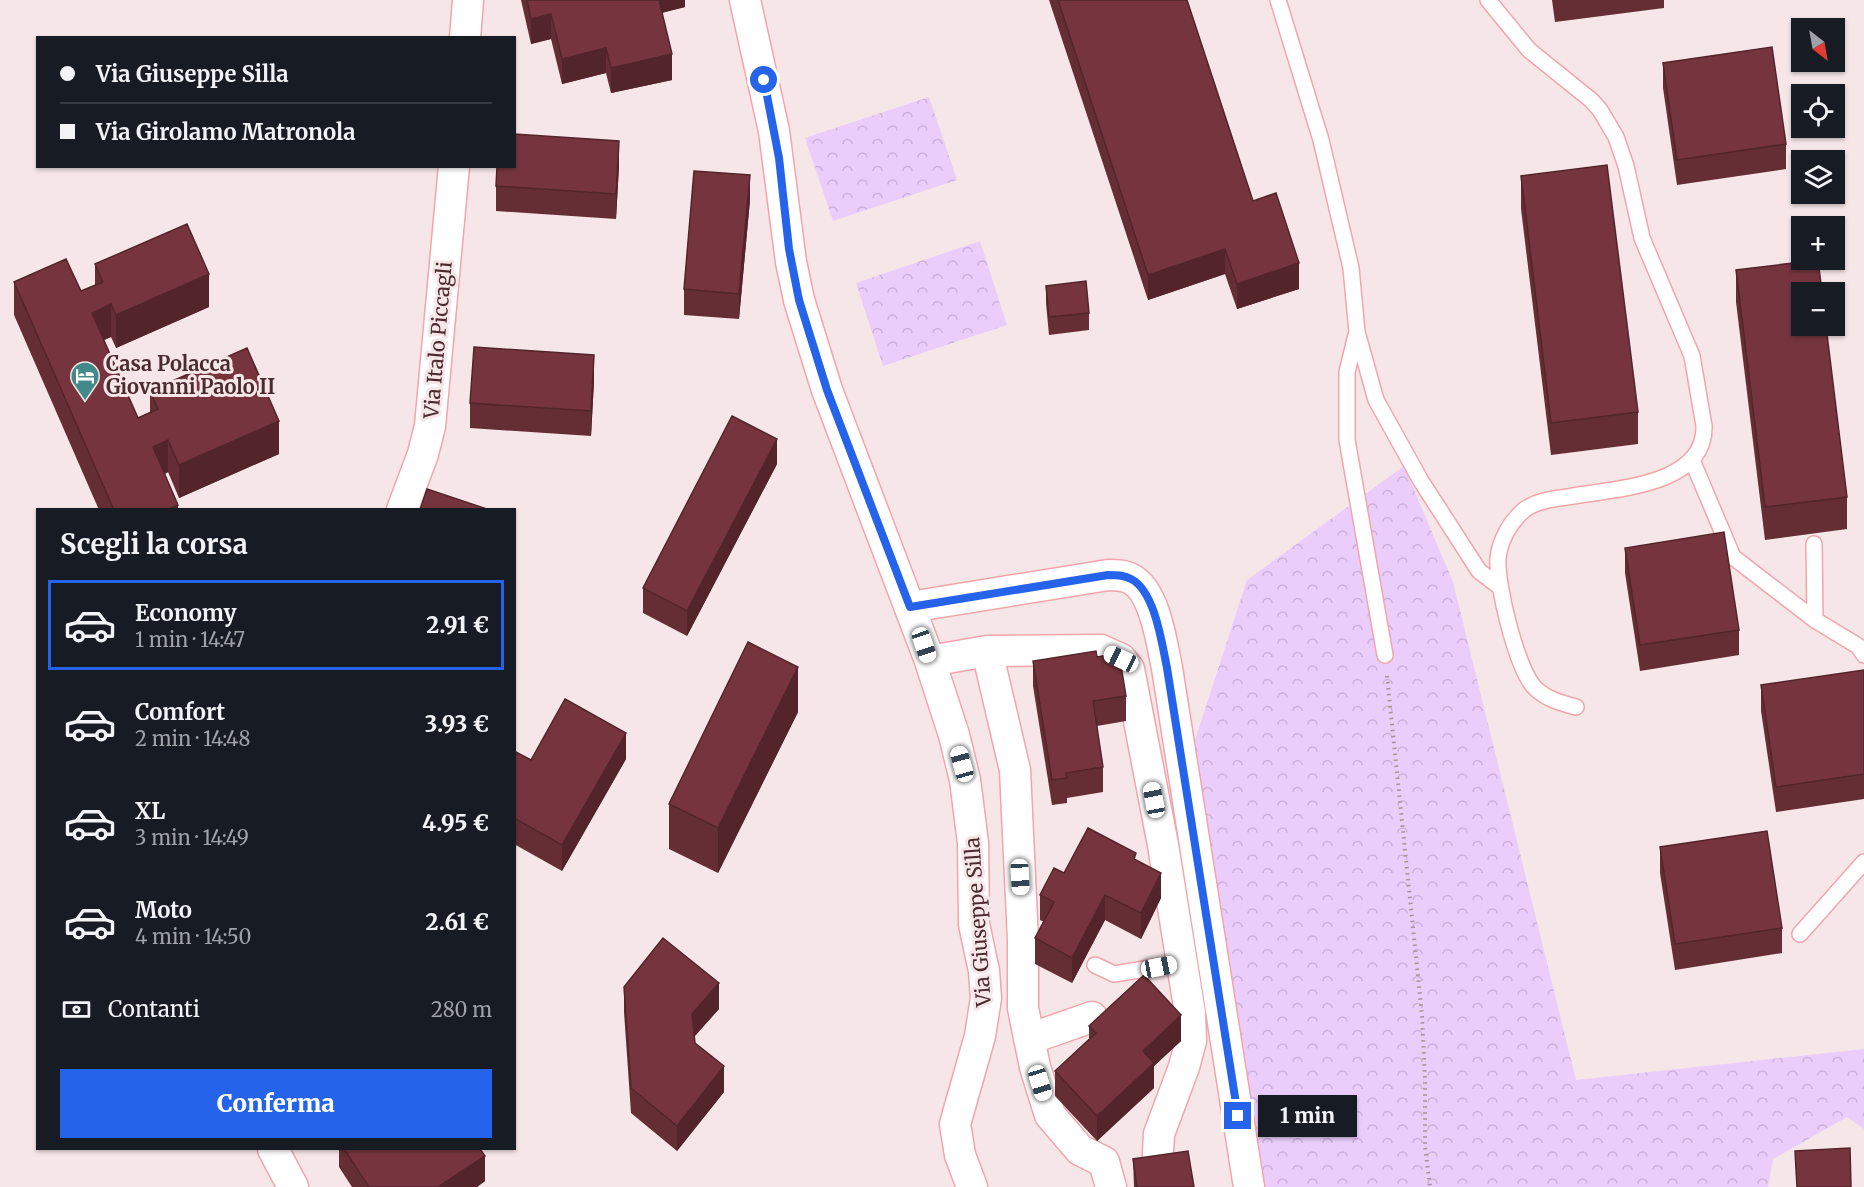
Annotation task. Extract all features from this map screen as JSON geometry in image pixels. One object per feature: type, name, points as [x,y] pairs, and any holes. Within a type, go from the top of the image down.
[{"type":"street","points":[[465,36],[468,0]]},
{"type":"street","name":"Via Giuseppe Silla","points":[[745,0],[774,131],[791,262],[799,300],[827,390],[930,661],[954,735],[966,788],[973,843],[974,924],[986,998],[982,1024],[956,1124],[960,1155],[972,1187]]},
{"type":"street","name":"Via Italo Piccagli","points":[[403,508],[423,454],[430,426],[454,168]]},
{"type":"street","points":[[910,607],[1108,575],[1130,578],[1144,592],[1155,618],[1167,668],[1249,1187]]},
{"type":"street","points":[[930,661],[987,651],[1101,650],[1121,659],[1129,669],[1163,845],[1190,1013],[1191,1041],[1184,1067],[1159,1134],[1157,1171]]},
{"type":"street","points":[[987,651],[1015,770],[1023,941],[1023,1008],[1035,1067],[1050,1115],[1080,1149],[1104,1162],[1111,1187]]},
{"type":"street","points":[[1029,1039],[1092,1017]]},
{"type":"street","points":[[274,1150],[293,1187]]},
{"type":"lane","points":[[1278,0],[1321,140],[1351,268],[1357,332],[1376,400],[1421,481],[1479,571],[1500,587]]},
{"type":"lane","points":[[1488,0],[1529,50],[1591,100],[1600,110],[1616,137],[1626,166],[1642,238],[1685,338],[1696,373],[1704,436],[1698,453],[1692,460],[1664,478],[1547,500],[1526,508],[1512,523],[1501,543],[1498,557],[1500,587],[1519,661],[1526,677],[1535,689],[1547,697],[1576,707]]},
{"type":"lane","points":[[1357,332],[1347,372],[1347,440],[1385,655]]},
{"type":"lane","points":[[1692,460],[1733,557],[1815,620],[1858,645],[1864,655]]},
{"type":"lane","points":[[1814,544],[1815,620]]},
{"type":"lane","points":[[1800,934],[1864,862]]},
{"type":"lane","points":[[1095,964],[1114,974],[1182,963]]},
{"type":"path","points":[[1385,655],[1422,1015],[1425,1146],[1430,1187]]},
{"type":"green space","points":[[929,97],[957,180],[833,221],[805,138]]},
{"type":"green space","points":[[980,241],[1007,325],[883,366],[856,283]]},
{"type":"green space","points":[[1404,466],[1453,582],[1576,1080],[1864,1049],[1864,1129],[1847,1117],[1773,1159],[1768,1187],[1258,1187],[1192,749],[1247,580]]},
{"type":"building","points":[[527,0],[659,0],[672,54],[611,68],[606,48],[562,59],[551,14],[531,19]]},
{"type":"building","points":[[1058,0],[1187,0],[1253,201],[1276,193],[1299,263],[1237,284],[1225,249],[1148,275]]},
{"type":"building","points":[[1772,47],[1786,144],[1677,160],[1663,63]]},
{"type":"building","points":[[516,134],[619,141],[616,194],[496,186],[497,168],[516,168]]},
{"type":"building","points":[[1607,165],[1638,412],[1551,423],[1521,176]]},
{"type":"building","points":[[694,171],[750,175],[739,294],[684,289]]},
{"type":"building","name":"Casa Polacca Giovanni Paolo II","points":[[187,224],[209,274],[116,315],[111,304],[92,313],[138,418],[158,409],[150,391],[247,348],[279,421],[179,465],[168,440],[153,447],[178,505],[171,508],[113,508],[14,282],[66,259],[81,291],[103,282],[95,264]]},
{"type":"building","points":[[1791,263],[1791,270],[1819,270],[1821,282],[1791,282],[1791,336],[1827,336],[1847,497],[1765,507],[1736,270]]},
{"type":"building","points":[[1086,281],[1089,313],[1049,317],[1046,286]]},
{"type":"building","points":[[474,347],[594,355],[591,411],[470,403]]},
{"type":"building","points":[[732,416],[777,439],[687,611],[643,588]]},
{"type":"building","points":[[427,489],[484,508],[421,508]]},
{"type":"building","points":[[1724,532],[1739,630],[1640,645],[1625,548]]},
{"type":"building","points":[[748,642],[798,667],[718,828],[669,804]]},
{"type":"building","points":[[1096,651],[1097,657],[1119,653],[1126,696],[1093,701],[1103,767],[1066,773],[1067,778],[1052,780],[1033,661]]},
{"type":"building","points":[[1864,670],[1864,774],[1776,787],[1761,685]]},
{"type":"building","points":[[565,699],[626,733],[562,845],[516,819],[516,752],[531,760]]},
{"type":"building","points":[[1088,828],[1136,853],[1134,859],[1161,873],[1141,913],[1105,895],[1072,958],[1035,938],[1054,902],[1040,895],[1054,868],[1064,873]]},
{"type":"building","points":[[1767,831],[1782,928],[1675,944],[1660,847]]},
{"type":"building","points":[[663,938],[719,983],[692,1014],[695,1043],[724,1066],[677,1126],[631,1088],[624,987]]},
{"type":"building","points":[[1144,975],[1181,1015],[1143,1051],[1154,1063],[1097,1116],[1055,1071],[1096,1033],[1089,1026]]},
{"type":"building","points":[[1850,1148],[1851,1187],[1797,1187],[1795,1151]]},
{"type":"building","points":[[345,1150],[481,1150],[485,1156],[438,1187],[369,1187]]},
{"type":"building","points":[[1188,1151],[1194,1187],[1137,1187],[1133,1159]]},
{"type":"place","name":"Casa Polacca Giovanni Paolo II","points":[[85,402]]},
{"type":"route","points":[[764,80],[779,158],[789,249],[799,300],[827,390],[910,607],[1108,575],[1130,578],[1144,592],[1150,604],[1167,668],[1238,1116]]}]
